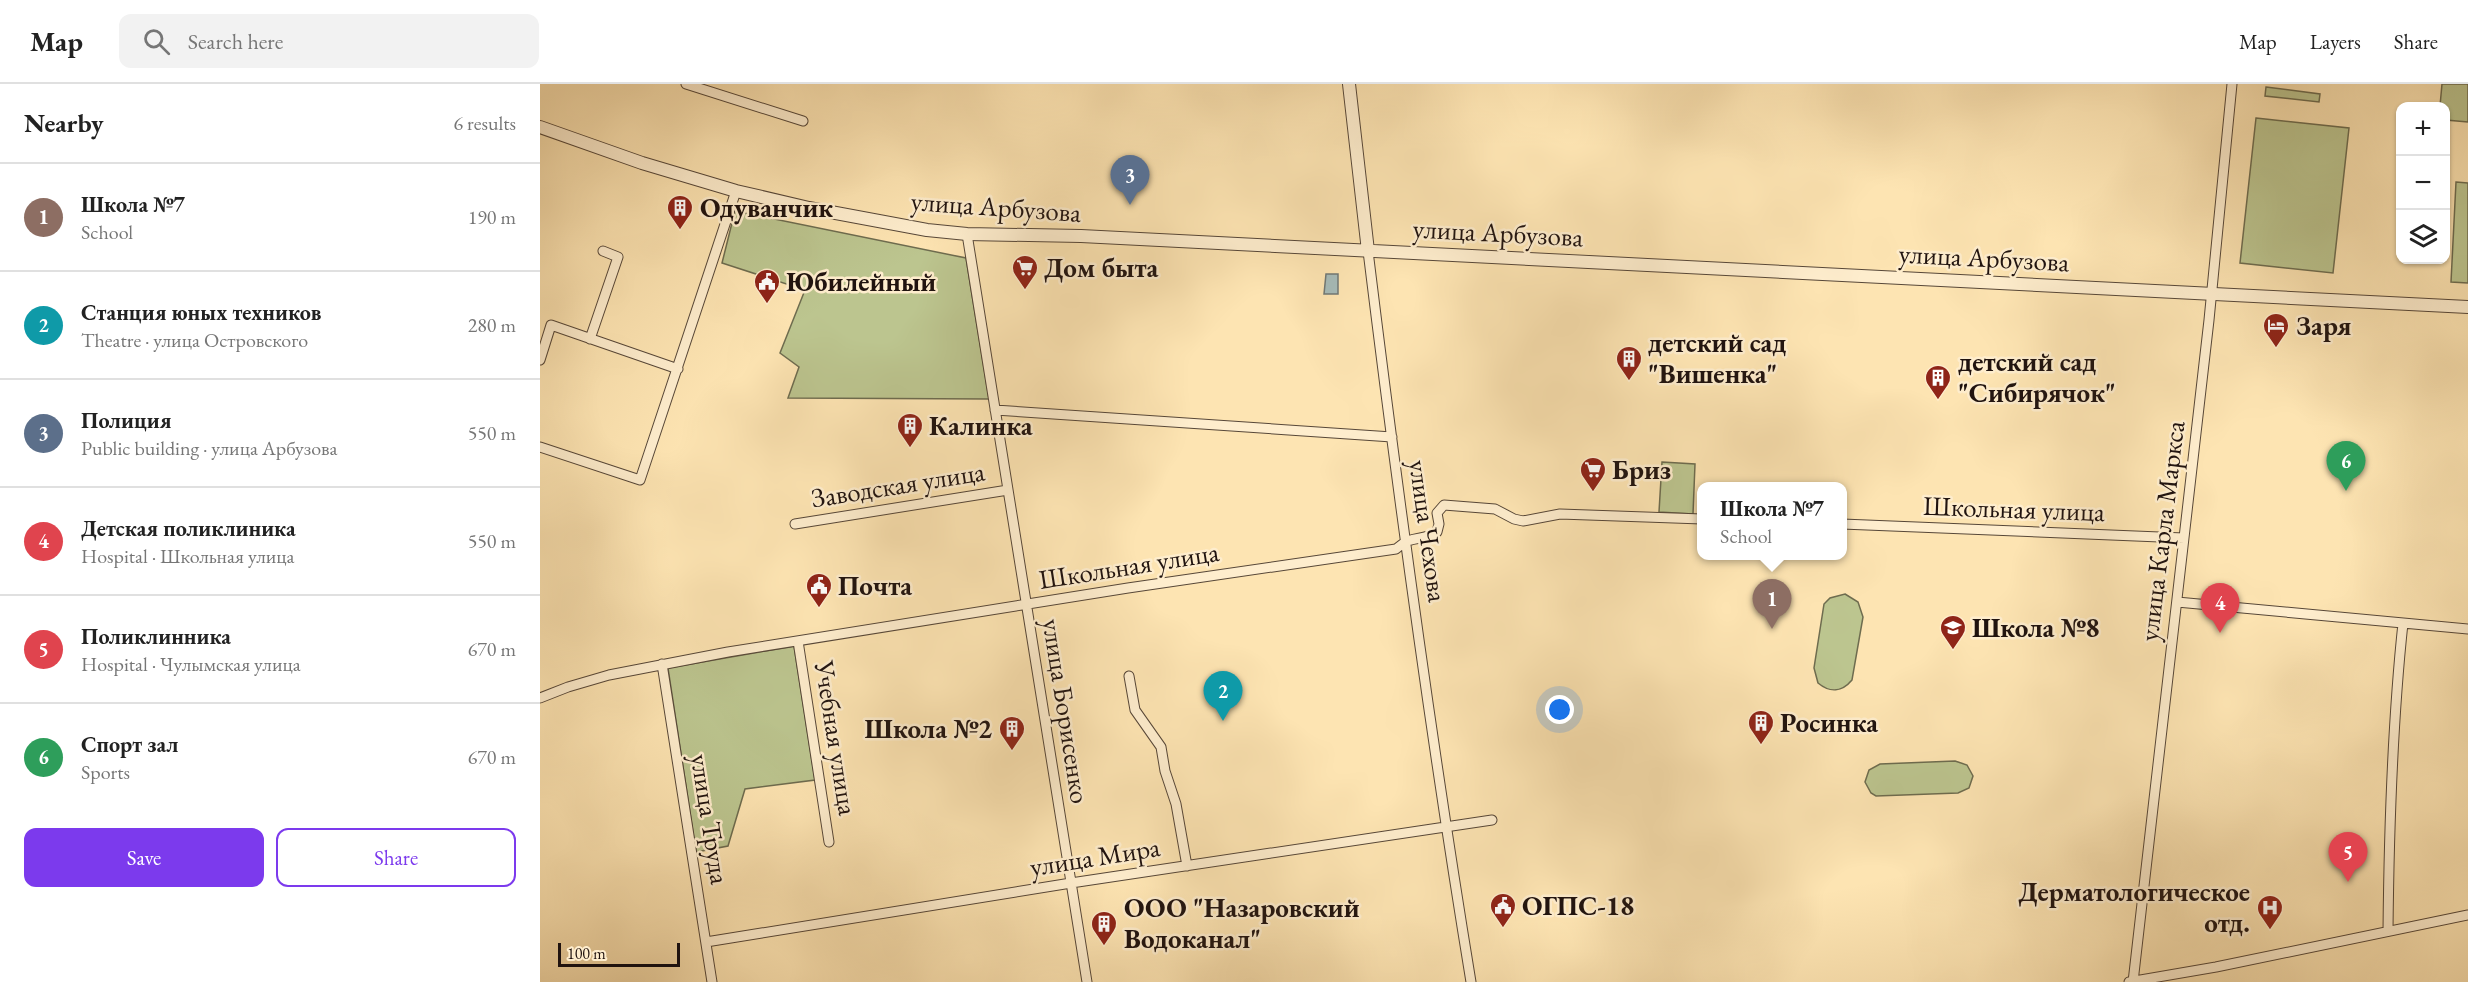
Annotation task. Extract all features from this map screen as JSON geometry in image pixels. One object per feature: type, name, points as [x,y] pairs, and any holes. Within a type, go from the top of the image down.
[{"type":"street","points":[[686,84],[804,121]]},
{"type":"street","name":"улица Чехова","points":[[1349,84],[1405,541],[1445,826],[1471,982]]},
{"type":"street","name":"улица Карла Маркса","points":[[2131,982],[2177,602],[2232,84]]},
{"type":"street","name":"улица Арбузова","points":[[540,128],[642,163],[736,191],[927,230],[967,234],[1081,236],[2468,308]]},
{"type":"street","points":[[540,447],[639,480],[736,191]]},
{"type":"street","name":"улица Борисенко","points":[[967,234],[1088,982]]},
{"type":"street","points":[[591,339],[618,257],[603,251]]},
{"type":"street","points":[[540,360],[550,325],[678,369]]},
{"type":"street","points":[[995,410],[1392,437]]},
{"type":"street","name":"Заводская улица","points":[[795,524],[1008,490]]},
{"type":"street","name":"Школьная улица","points":[[540,698],[568,687],[662,664],[1128,588],[1396,549],[1405,541],[1430,537],[1437,532],[1439,524],[1437,513],[1444,505],[1494,509],[1523,521],[1560,514],[1697,519]]},
{"type":"street","name":"Школьная улица","points":[[1847,524],[2184,538]]},
{"type":"street","points":[[2177,602],[2468,629]]},
{"type":"street","points":[[2388,931],[2392,745],[2403,623]]},
{"type":"street","name":"Учебная улица","points":[[798,641],[829,842]]},
{"type":"street","name":"улица Труда","points":[[662,664],[712,982]]},
{"type":"street","points":[[1129,676],[1135,710],[1161,747],[1164,771],[1176,804],[1187,866]]},
{"type":"street","name":"улица Мира","points":[[706,942],[1071,883],[1492,820]]},
{"type":"street","points":[[2131,982],[2216,967],[2468,915]]},
{"type":"green space","points":[[2442,84],[2468,84],[2468,122],[2450,120],[2450,102],[2440,102]]},
{"type":"green space","points":[[2266,87],[2320,94],[2319,102],[2265,96]]},
{"type":"green space","points":[[2256,118],[2349,128],[2333,273],[2240,263]]},
{"type":"green space","points":[[2456,182],[2468,183],[2468,283],[2451,282]]},
{"type":"green space","points":[[735,211],[966,258],[989,399],[788,398],[799,367],[780,353],[805,290],[722,263]]},
{"type":"green space","points":[[1662,462],[1695,464],[1693,514],[1659,512]]},
{"type":"green space","points":[[1845,594],[1858,602],[1863,617],[1852,680],[1840,689],[1831,690],[1818,683],[1814,668],[1824,604],[1830,598]]},
{"type":"green space","points":[[794,646],[815,780],[745,789],[728,846],[696,852],[668,668]]},
{"type":"green space","points":[[1955,761],[1967,765],[1973,776],[1969,788],[1958,793],[1876,796],[1871,793],[1865,782],[1869,770],[1880,764]]},
{"type":"shaded area","points":[[1326,274],[1338,274],[1338,294],[1324,294]]},
{"type":"place","name":"Полиция","points":[[1130,205]]},
{"type":"place","name":"Одуванчик","points":[[680,231]]},
{"type":"place","name":"Дом быта","points":[[1025,291]]},
{"type":"place","name":"Юбилейный","points":[[767,305]]},
{"type":"place","name":"Заря","points":[[2276,349]]},
{"type":"place","name":"детский сад \"Вишенка\"","points":[[1629,382]]},
{"type":"place","name":"детский сад \"Сибирячок\"","points":[[1938,401]]},
{"type":"place","name":"Калинка","points":[[910,449]]},
{"type":"place","name":"Спорт зал","points":[[2346,491]]},
{"type":"place","name":"Бриз","points":[[1593,493]]},
{"type":"place","name":"Почта","points":[[819,609]]},
{"type":"place","name":"Школа №7","points":[[1772,629]]},
{"type":"place","name":"Детская поликлиника","points":[[2220,633]]},
{"type":"place","name":"Школа №8","points":[[1953,651]]},
{"type":"place","name":"Станция юных техников","points":[[1223,721]]},
{"type":"place","name":"Росинка","points":[[1761,746]]},
{"type":"place","name":"Школа №2","points":[[1012,752]]},
{"type":"place","name":"Поликлинника","points":[[2348,882]]},
{"type":"place","name":"ОГПС-18","points":[[1503,929]]},
{"type":"place","name":"Дерматологическое отд.","points":[[2270,931]]},
{"type":"place","name":"ООО \"Назаровский Водоканал\"","points":[[1104,947]]}]
